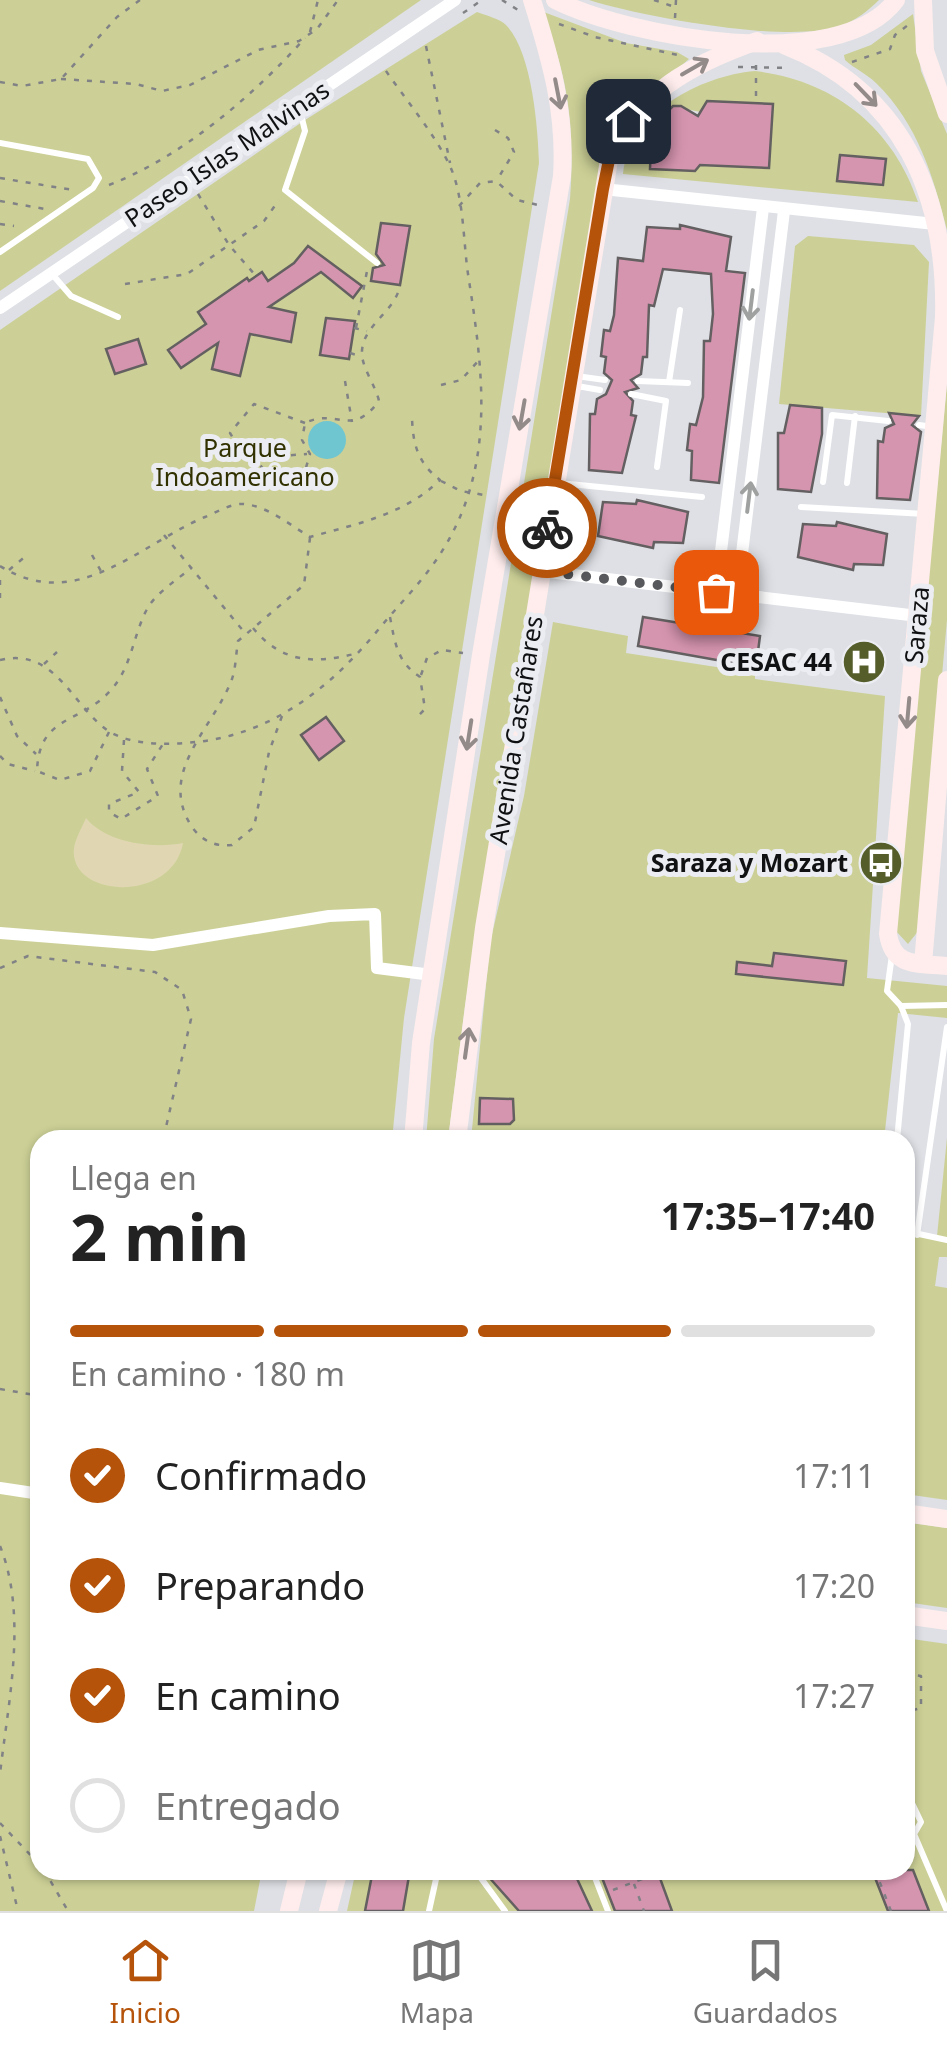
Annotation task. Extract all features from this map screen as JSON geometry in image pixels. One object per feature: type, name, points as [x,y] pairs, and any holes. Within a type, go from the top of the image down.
[{"type":"main road","name":"Avenida Castañares","points":[[414,1130],[432,975],[481,656],[558,208],[564,130],[558,89],[532,0]]},
{"type":"main road","points":[[555,0],[598,19],[635,29],[784,45],[842,37],[865,27],[896,0]]},
{"type":"main road","points":[[923,0],[925,51],[947,114]]},
{"type":"main road","name":"Avenida Castañares","points":[[458,1130],[467,1042],[603,189],[617,140],[650,96],[712,57],[757,41]]},
{"type":"main road","name":"Saraza","points":[[784,45],[846,74],[897,131],[924,184],[935,224],[944,304],[926,426],[927,514],[888,934],[893,954]]},
{"type":"main road","name":"Saraza","points":[[923,964],[942,796],[947,680]]},
{"type":"main road","points":[[893,954],[900,960],[947,966]]},
{"type":"main road","points":[[915,1514],[947,1519]]},
{"type":"main road","points":[[915,1616],[947,1621]]},
{"type":"main road","points":[[288,1911],[296,1880]]},
{"type":"main road","points":[[328,1911],[336,1880]]},
{"type":"street","name":"Paseo Islas Malvinas","points":[[0,308],[455,0]]},
{"type":"street","points":[[603,189],[935,224]]},
{"type":"street","points":[[716,592],[763,208]]},
{"type":"street","points":[[737,594],[784,211]]},
{"type":"street","points":[[540,571],[918,616]]},
{"type":"street","points":[[0,933],[154,945],[329,916],[375,914],[377,968],[432,975]]},
{"type":"street","points":[[0,1488],[30,1492]]},
{"type":"lane","points":[[299,106],[305,131],[285,190],[377,263]]},
{"type":"lane","points":[[0,143],[88,159],[98,178],[93,188],[0,252]]},
{"type":"lane","points":[[51,273],[71,296],[118,317]]},
{"type":"lane","points":[[669,382],[680,310]]},
{"type":"lane","points":[[572,380],[605,380]]},
{"type":"lane","points":[[572,380],[600,390]]},
{"type":"lane","points":[[638,381],[688,383]]},
{"type":"lane","points":[[632,394],[666,401],[657,467]]},
{"type":"lane","points":[[823,482],[830,418],[836,413],[888,421]]},
{"type":"lane","points":[[846,483],[855,416]]},
{"type":"lane","points":[[555,482],[702,498]]},
{"type":"lane","points":[[801,507],[927,514]]},
{"type":"lane","points":[[893,954],[887,990],[901,1006],[908,1024],[898,1130]]},
{"type":"lane","points":[[901,1006],[947,1004]]},
{"type":"lane","points":[[918,1235],[947,1027]]},
{"type":"lane","points":[[915,1234],[947,1240]]},
{"type":"lane","points":[[915,1809],[921,1822],[915,1832]]},
{"type":"lane","points":[[915,1836],[947,1911]]},
{"type":"lane","points":[[429,1911],[436,1880]]},
{"type":"lane","points":[[482,1880],[505,1911]]},
{"type":"lane","points":[[596,1880],[608,1911]]},
{"type":"path","points":[[61,80],[118,17],[140,0]]},
{"type":"path","points":[[0,82],[136,84],[162,91],[205,80],[258,50],[308,36],[317,17],[318,0]]},
{"type":"path","points":[[93,188],[130,176],[192,138],[241,100],[329,17],[338,0]]},
{"type":"path","points":[[449,22],[482,0]]},
{"type":"path","points":[[654,0],[674,6]]},
{"type":"path","points":[[846,74],[852,62],[890,49],[895,35],[914,22],[924,21]]},
{"type":"path","points":[[416,44],[433,33]]},
{"type":"path","points":[[0,660],[18,657],[43,665],[110,732],[124,738],[164,744],[240,733],[282,716],[359,653],[434,563],[470,491],[483,437],[481,358],[458,207],[426,46]]},
{"type":"path","points":[[726,68],[756,65],[800,69]]},
{"type":"path","points":[[756,65],[756,103]]},
{"type":"path","points":[[383,66],[450,165]]},
{"type":"path","points":[[495,130],[508,138],[514,152],[496,181]]},
{"type":"path","points":[[0,178],[74,190],[60,199]]},
{"type":"path","points":[[458,207],[480,183],[496,181],[518,200],[558,208]]},
{"type":"path","points":[[125,284],[187,274],[264,220],[285,190]]},
{"type":"path","points":[[198,194],[228,245],[256,276]]},
{"type":"path","points":[[0,202],[47,209],[34,218]]},
{"type":"path","points":[[0,224],[20,227],[10,234]]},
{"type":"path","points":[[368,332],[355,328],[369,256]]},
{"type":"path","points":[[310,454],[263,458],[236,442],[230,433],[254,404],[305,423],[321,415],[353,423],[366,418],[379,401],[362,356],[368,332],[398,300],[400,285]]},
{"type":"path","points":[[350,352],[362,356]]},
{"type":"path","points":[[441,385],[461,380],[481,358]]},
{"type":"path","points":[[345,381],[353,423]]},
{"type":"path","points":[[412,418],[424,468],[440,480],[508,499]]},
{"type":"path","points":[[263,458],[260,464],[265,470],[298,475],[305,470],[310,454],[302,440],[305,423]]},
{"type":"path","points":[[0,566],[30,578],[69,582],[102,574],[129,562],[164,534],[239,504],[261,508],[310,537],[381,517],[411,502],[440,480]]},
{"type":"path","points":[[164,534],[245,633]]},
{"type":"path","points":[[282,716],[269,752],[254,827],[232,845],[207,842],[193,829],[180,786],[194,742],[233,676],[238,641],[304,585],[310,537]]},
{"type":"path","points":[[8,571],[27,555]]},
{"type":"path","points":[[92,555],[102,574]]},
{"type":"path","points":[[37,772],[38,755],[51,728],[87,709],[111,690],[128,662],[147,608],[191,568]]},
{"type":"path","points":[[0,580],[0,604]]},
{"type":"path","points":[[390,616],[398,652],[406,668],[420,676]]},
{"type":"path","points":[[252,626],[266,644],[292,660],[336,659],[359,653]]},
{"type":"path","points":[[418,716],[425,708],[420,676],[427,658],[442,650],[481,656]]},
{"type":"path","points":[[43,665],[57,652]]},
{"type":"path","points":[[0,697],[17,736],[38,755]]},
{"type":"path","points":[[0,756],[8,764],[60,780],[90,771],[110,732]]},
{"type":"path","points":[[124,738],[122,770],[139,792],[110,804],[110,812],[121,820],[158,796],[148,769],[164,744]]},
{"type":"path","points":[[0,968],[28,956],[155,972],[182,990],[191,1019],[165,1130]]},
{"type":"path","points":[[0,1388],[30,1394]]},
{"type":"path","points":[[0,1546],[11,1588],[14,1628],[0,1774]]},
{"type":"path","points":[[915,1675],[921,1676],[921,1708],[915,1710]]},
{"type":"path","points":[[0,1824],[30,1855]]},
{"type":"path","points":[[0,1836],[18,1911]]},
{"type":"path","points":[[50,1880],[68,1911]]},
{"type":"path","points":[[610,1891],[639,1880]]},
{"type":"path","points":[[879,1880],[891,1911]]},
{"type":"path","points":[[633,1882],[644,1911]]},
{"type":"green space","points":[[0,0],[421,0],[0,291]]},
{"type":"green space","points":[[589,0],[879,0],[841,26],[787,32],[715,26]]},
{"type":"green space","points":[[541,11],[626,43],[677,52],[689,59],[625,114],[610,138],[601,168],[465,1006],[449,1130],[427,1130],[434,1039],[570,199],[572,150],[568,103]]},
{"type":"green space","name":"Parque Indoamericano","points":[[477,12],[506,25],[515,37],[528,71],[537,130],[539,163],[404,1018],[393,1130],[30,1130],[30,1880],[260,1880],[254,1911],[0,1911],[0,330],[305,120]]},
{"type":"green space","points":[[913,14],[921,71],[947,134],[947,230],[929,171],[903,116],[891,99],[844,55],[871,45]]},
{"type":"green space","points":[[755,71],[783,76],[810,85],[856,112],[893,151],[918,202],[623,174],[628,152],[653,116],[690,90],[734,74]],"holes":[[[707,101],[773,104],[769,168],[700,165],[694,171],[650,169],[651,144],[657,140],[698,143],[670,135],[663,125],[664,115],[673,106],[700,112]]]},
{"type":"green space","points":[[808,236],[914,245],[929,262],[921,416],[779,404],[795,246]]},
{"type":"green space","points":[[947,383],[947,620],[919,930],[908,944],[895,930]]},
{"type":"green space","points":[[553,622],[628,636],[626,653],[755,673],[755,679],[885,696],[867,978],[947,986],[947,1018],[898,1013],[885,1130],[472,1130],[490,943],[524,796]],"holes":[[[774,953],[845,961],[843,985],[736,973],[738,962],[772,966]]]},
{"type":"green space","points":[[947,1138],[947,1257],[939,1257],[935,1286],[947,1288],[947,1500],[915,1495],[915,1235],[937,1236]]},
{"type":"green space","points":[[915,1523],[947,1528],[947,1608],[915,1603]]},
{"type":"green space","points":[[915,1639],[947,1644],[947,1911],[347,1911],[354,1880],[915,1880]]},
{"type":"sand","points":[[86,818],[105,833],[131,842],[183,843],[176,862],[146,884],[108,886],[92,880],[80,870],[74,856]]},
{"type":"water","points":[[327,421],[340,427],[346,440],[340,453],[327,459],[314,453],[308,440],[314,427]]},
{"type":"building","points":[[707,101],[773,104],[769,168],[700,165],[695,171],[650,169],[651,145],[668,132],[664,115],[673,106],[681,106],[698,116]]},
{"type":"building","points":[[840,155],[886,159],[883,185],[837,181]]},
{"type":"building","points":[[381,223],[410,226],[400,285],[371,281],[373,268],[384,265],[376,254]]},
{"type":"building","points":[[680,225],[731,237],[726,271],[745,273],[719,483],[691,480],[692,451],[687,450],[690,424],[696,425],[703,397],[704,341],[710,341],[713,314],[711,274],[663,269],[654,306],[649,305],[647,357],[643,357],[641,374],[631,380],[638,388],[625,392],[633,401],[631,415],[636,416],[622,473],[589,470],[590,414],[595,414],[597,399],[606,394],[612,380],[604,373],[606,357],[601,356],[604,330],[610,331],[614,315],[618,258],[643,261],[647,227],[680,229]]},
{"type":"building","points":[[308,246],[362,286],[353,298],[321,272],[269,307],[296,313],[291,342],[250,334],[240,376],[212,369],[218,343],[181,368],[168,350],[206,324],[198,312],[247,278],[249,281],[262,272],[268,281],[294,263]]},
{"type":"building","points":[[326,318],[355,321],[349,359],[320,355]]},
{"type":"building","points":[[138,339],[146,364],[115,374],[106,349]]},
{"type":"building","points":[[790,405],[822,408],[822,434],[811,492],[778,489],[778,433],[784,433]]},
{"type":"building","points":[[889,413],[919,416],[912,425],[921,432],[910,500],[877,498],[878,441],[883,442],[885,428],[894,424]]},
{"type":"building","points":[[637,500],[688,512],[683,543],[654,542],[653,548],[598,536],[603,502],[636,504]]},
{"type":"building","points":[[837,522],[887,534],[883,565],[854,564],[853,570],[798,557],[803,524],[836,526]]},
{"type":"building","points":[[643,617],[760,636],[756,667],[638,646]]},
{"type":"building","points":[[326,717],[344,741],[319,760],[301,735]]},
{"type":"building","points":[[774,953],[846,961],[843,985],[736,974],[737,962],[772,966]]},
{"type":"building","points":[[480,1098],[513,1099],[514,1120],[510,1124],[479,1124]]},
{"type":"building","points":[[915,1875],[929,1911],[888,1911],[876,1880],[915,1880]]},
{"type":"building","points":[[371,1880],[408,1880],[403,1911],[365,1911]]},
{"type":"building","points":[[491,1880],[578,1880],[592,1911],[519,1911]]},
{"type":"building","points":[[603,1880],[661,1880],[672,1911],[615,1911]]},
{"type":"way so far","points":[[547,528],[540,571],[716,592]]},
{"type":"place","name":"CESAC 44","points":[[864,662]]},
{"type":"place","name":"Saraza y Mozart","points":[[881,863]]},
{"type":"route","points":[[547,528],[603,189],[609,160],[628,121]]}]
